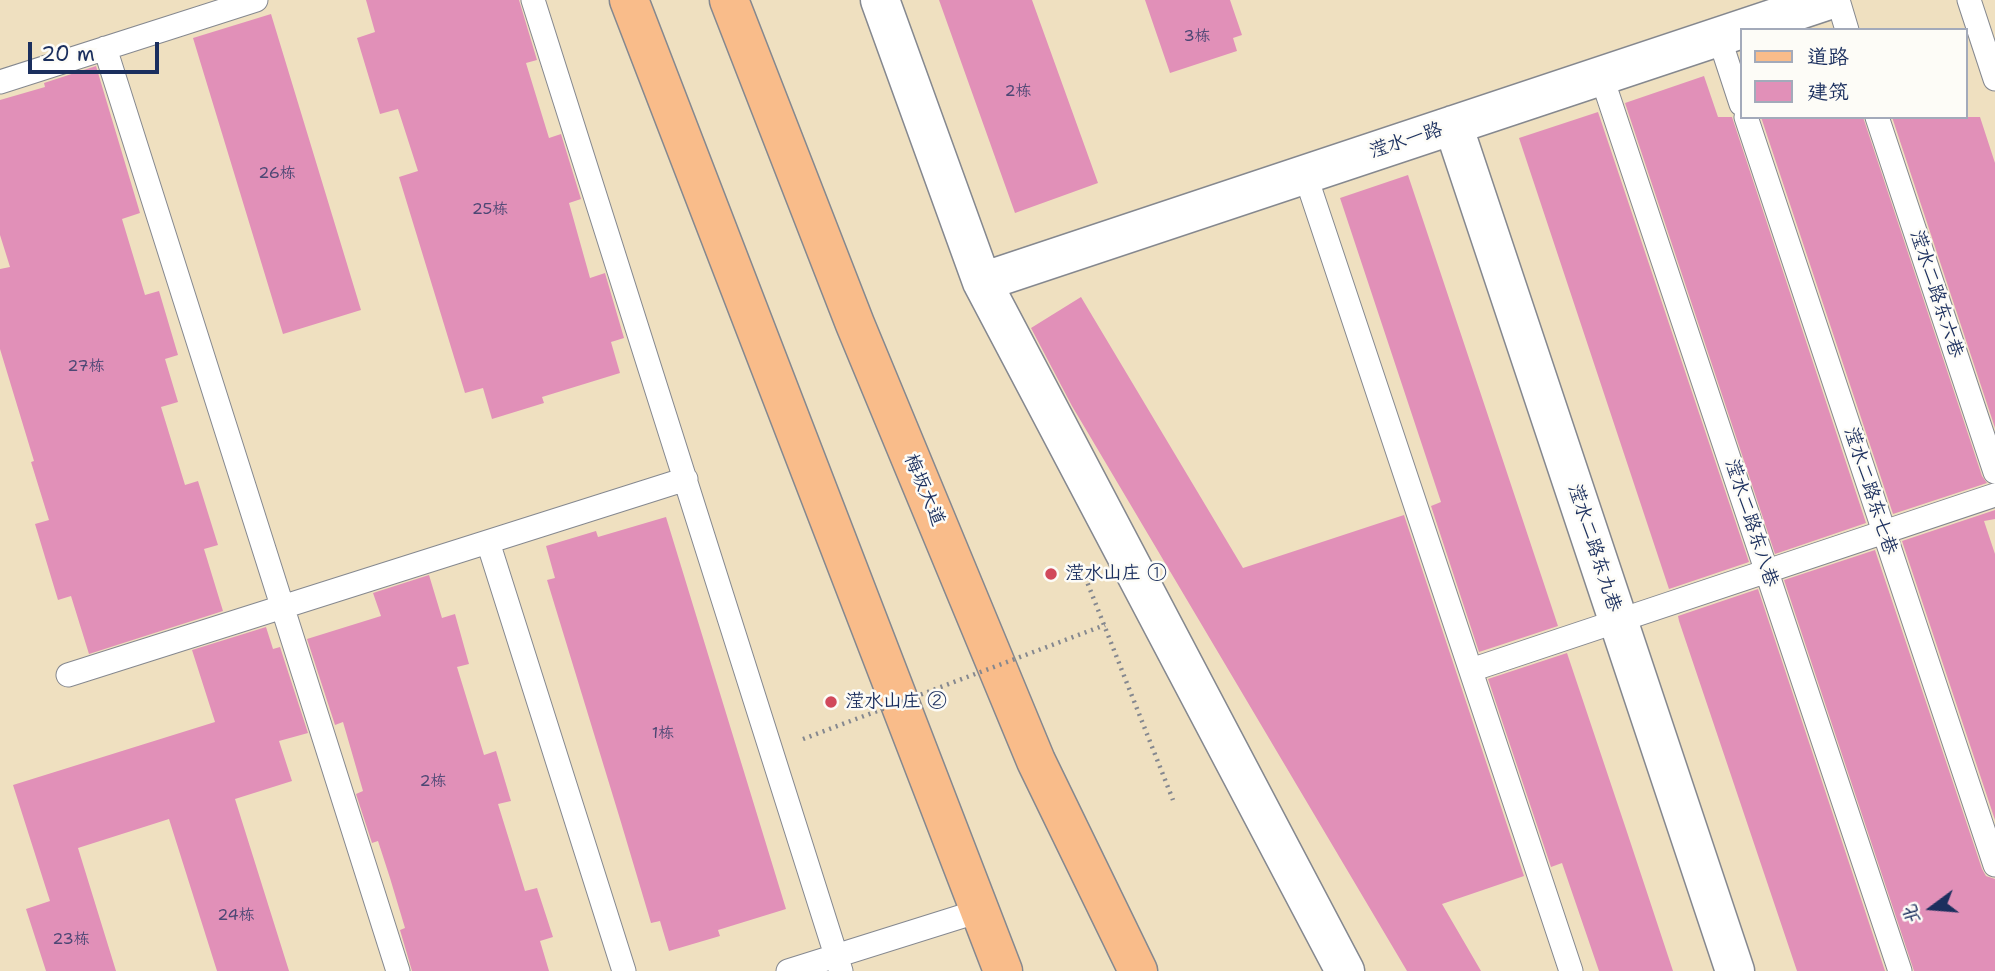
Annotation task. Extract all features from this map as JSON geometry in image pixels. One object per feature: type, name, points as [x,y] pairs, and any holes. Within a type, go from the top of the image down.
[{"type":"main road","points":[[629,0],[1003,971]]},
{"type":"main road","name":"梅坂大道","points":[[729,0],[855,324],[1031,748],[1138,971]]},
{"type":"street","points":[[880,0],[982,282],[1345,971]]},
{"type":"street","name":"滢水一路","points":[[1746,28],[1829,0]]},
{"type":"street","name":"滢水一路","points":[[982,282],[1740,30]]},
{"type":"street","name":"滢水二路东九巷","points":[[1453,125],[1735,971]]},
{"type":"lane","points":[[0,82],[256,0]]},
{"type":"lane","points":[[533,0],[839,963]]},
{"type":"lane","points":[[1838,0],[1846,28]]},
{"type":"lane","points":[[1969,0],[1995,79]]},
{"type":"lane","points":[[1719,37],[1740,101]]},
{"type":"lane","points":[[105,48],[398,971]]},
{"type":"lane","name":"滢水二路东八巷","points":[[1601,75],[1900,971]]},
{"type":"lane","name":"滢水二路东七巷","points":[[1746,119],[1995,865]]},
{"type":"lane","name":"滢水二路东六巷","points":[[1878,119],[1995,472]]},
{"type":"lane","points":[[1305,174],[1571,971]]},
{"type":"lane","points":[[68,676],[686,479]]},
{"type":"lane","points":[[1471,670],[1995,495]]},
{"type":"lane","points":[[488,542],[624,971]]},
{"type":"lane","points":[[788,971],[839,963],[979,911]]},
{"type":"path","points":[[1079,561],[1173,800]]},
{"type":"path","points":[[803,739],[1105,625]]},
{"type":"building","points":[[366,0],[519,0],[537,60],[526,63],[549,138],[561,134],[581,199],[569,203],[590,278],[605,273],[624,338],[611,342],[620,373],[542,397],[544,403],[492,419],[483,388],[465,393],[399,177],[418,171],[398,109],[380,114],[357,38],[375,32]]},
{"type":"building","points":[[939,0],[1032,0],[1098,183],[1015,213]]},
{"type":"building","points":[[1145,0],[1230,0],[1242,35],[1233,38],[1237,51],[1170,73]]},
{"type":"building","points":[[271,14],[361,310],[283,334],[193,38]]},
{"type":"building","points":[[96,66],[140,213],[122,219],[145,295],[159,291],[178,355],[165,359],[178,402],[161,407],[185,485],[198,481],[218,545],[204,549],[223,611],[89,654],[71,596],[58,600],[35,524],[49,520],[0,349],[0,269],[10,267],[0,235],[0,100],[45,87],[44,83]]},
{"type":"building","points":[[1704,76],[1718,117],[1732,117],[1866,523],[1775,554],[1625,103]]},
{"type":"building","points":[[1598,112],[1749,562],[1669,589],[1519,138]]},
{"type":"building","points":[[1980,117],[1995,163],[1995,428],[1893,119]]},
{"type":"building","points":[[1762,119],[1864,119],[1982,476],[1987,483],[1893,514]]},
{"type":"building","points":[[1408,175],[1558,626],[1479,652],[1431,506],[1441,502],[1340,198]]},
{"type":"building","points":[[1081,297],[1243,568],[1404,515],[1524,876],[1442,904],[1481,971],[1407,971],[1072,406],[1031,328]]},
{"type":"building","points":[[1995,510],[1995,519],[1984,521],[1995,554],[1995,820],[1902,541]]},
{"type":"building","points":[[666,517],[786,909],[718,930],[720,936],[669,951],[660,921],[651,923],[547,580],[555,578],[546,546],[596,531],[598,537]]},
{"type":"building","points":[[1875,550],[1982,869],[1986,876],[1995,879],[1995,971],[1914,971],[1784,580]]},
{"type":"building","points":[[429,575],[442,618],[455,614],[469,664],[457,667],[484,755],[496,751],[511,801],[498,804],[525,891],[537,888],[553,937],[540,941],[549,971],[412,971],[400,930],[405,928],[390,878],[378,841],[372,843],[356,794],[363,791],[343,722],[335,725],[307,639],[381,616],[373,593]]},
{"type":"building","points":[[1758,589],[1885,971],[1797,971],[1679,621],[1678,616]]},
{"type":"building","points":[[266,627],[273,649],[280,647],[308,733],[279,741],[292,781],[235,799],[289,971],[217,971],[169,819],[78,848],[116,971],[46,971],[26,909],[50,901],[13,785],[215,722],[192,650]]},
{"type":"building","points":[[1567,653],[1673,971],[1599,971],[1562,863],[1551,867],[1488,679]]},
{"type":"place","name":"滢水山庄 ①","points":[[1051,574]]},
{"type":"place","name":"滢水山庄 ②","points":[[831,702]]}]
